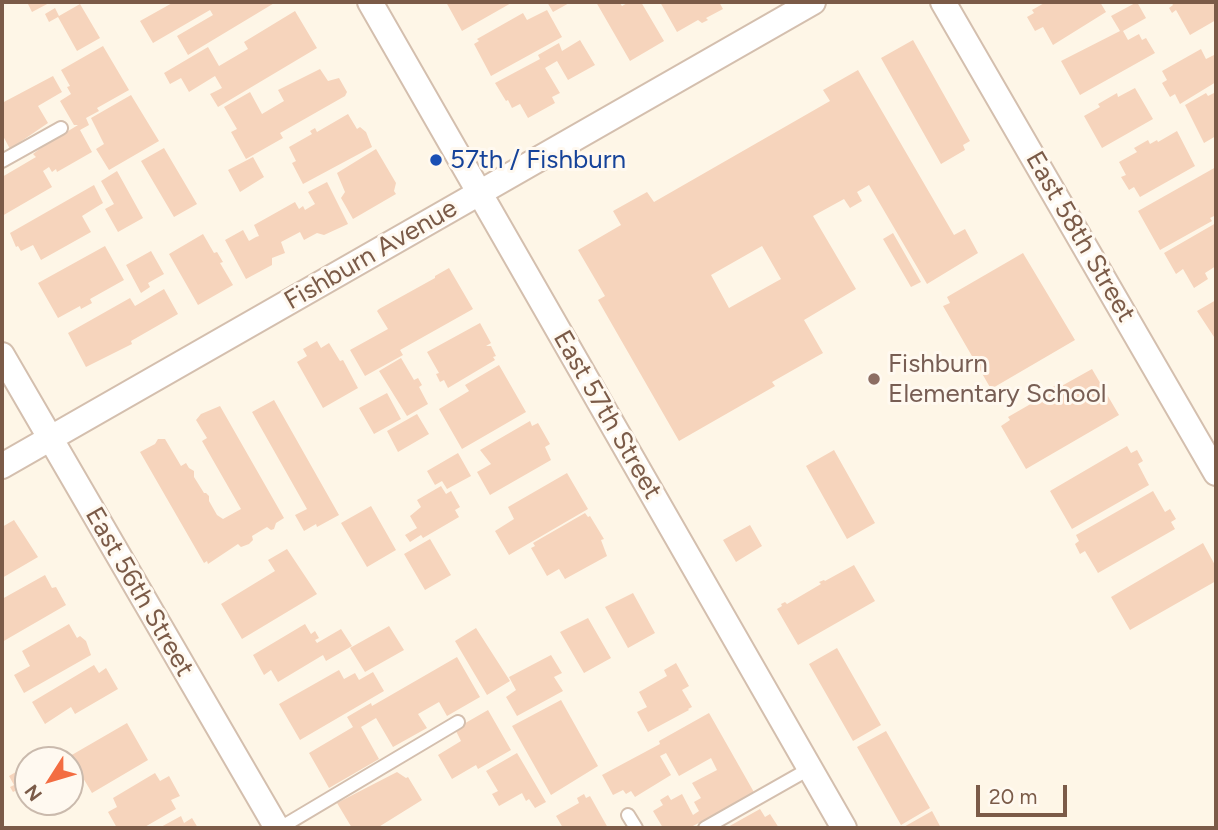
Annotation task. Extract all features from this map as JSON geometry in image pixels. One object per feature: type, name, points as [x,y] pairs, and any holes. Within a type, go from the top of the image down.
[{"type":"street","name":"East 57th Street","points":[[370,2],[844,828]]},
{"type":"street","name":"Fishburn Avenue","points":[[2,466],[813,2]]},
{"type":"street","name":"East 58th Street","points":[[943,2],[1216,473]]},
{"type":"street","name":"East 56th Street","points":[[2,355],[278,828]]},
{"type":"lane","points":[[2,161],[61,128]]},
{"type":"lane","points":[[278,828],[458,722]]},
{"type":"lane","points":[[705,828],[809,769]]},
{"type":"lane","points":[[628,815],[636,828]]},
{"type":"building","points":[[27,2],[51,2],[32,12]]},
{"type":"building","points":[[174,2],[276,2],[188,55],[177,36],[213,15],[210,10],[153,43],[140,21]]},
{"type":"building","points":[[446,2],[513,2],[462,31]]},
{"type":"building","points":[[547,2],[571,2],[553,12]]},
{"type":"building","points":[[596,2],[619,2],[622,6],[629,2],[641,2],[664,41],[630,61]]},
{"type":"building","points":[[660,2],[719,2],[723,9],[702,23],[698,20],[677,32]]},
{"type":"building","points":[[1046,2],[1100,2],[1106,12],[1053,45],[1043,27],[1035,31],[1027,17],[1034,13],[1032,10]]},
{"type":"building","points":[[1137,2],[1146,18],[1123,31],[1128,40],[1139,34],[1142,40],[1146,38],[1155,53],[1080,95],[1061,61],[1120,31],[1111,16]]},
{"type":"building","points":[[1171,2],[1216,2],[1216,20],[1190,35],[1176,10],[1172,13],[1169,8],[1173,5]]},
{"type":"building","points":[[80,4],[100,38],[77,51],[58,17],[49,22],[45,14],[55,8],[59,16]]},
{"type":"building","points":[[547,10],[562,37],[491,76],[474,44],[479,41],[477,39],[523,13],[527,20]]},
{"type":"building","points":[[295,11],[317,48],[218,107],[210,94],[222,88],[215,76],[189,92],[181,78],[170,84],[164,73],[208,47],[219,66],[248,49],[244,42]]},
{"type":"building","points":[[580,40],[595,65],[568,80],[557,61],[545,68],[560,93],[552,97],[555,103],[528,118],[520,104],[512,108],[495,83],[540,59],[538,55],[559,43],[562,51]]},
{"type":"building","points":[[913,40],[970,141],[963,145],[965,150],[941,164],[881,58]]},
{"type":"building","points":[[103,46],[129,90],[97,108],[99,111],[86,118],[89,125],[80,130],[92,152],[57,172],[56,169],[52,172],[49,167],[43,171],[52,187],[2,216],[2,177],[36,157],[33,154],[42,147],[78,125],[74,125],[60,101],[71,94],[67,87],[70,86],[61,70]]},
{"type":"building","points":[[1201,49],[1206,59],[1216,54],[1216,82],[1180,104],[1175,94],[1170,97],[1162,83],[1167,80],[1162,71]]},
{"type":"building","points":[[320,69],[328,81],[339,78],[347,92],[345,96],[280,133],[283,138],[246,159],[231,132],[237,129],[224,107],[250,92],[262,114],[284,101],[278,90]]},
{"type":"building","points":[[858,70],[954,235],[965,229],[978,253],[927,284],[869,185],[857,192],[862,201],[850,208],[844,199],[813,216],[856,289],[804,320],[823,353],[772,382],[775,386],[679,441],[598,300],[605,296],[578,250],[621,225],[613,211],[647,192],[654,202],[830,101],[823,90]],"holes":[[[762,246],[781,279],[729,308],[711,275]]]},
{"type":"building","points":[[53,76],[62,92],[38,106],[48,123],[10,149],[2,134],[2,103]]},
{"type":"building","points":[[1135,88],[1153,119],[1102,148],[1084,116],[1117,93],[1118,97]]},
{"type":"building","points":[[1216,92],[1216,136],[1204,143],[1185,105],[1206,93],[1208,96]]},
{"type":"building","points":[[131,95],[159,141],[109,170],[96,149],[104,144],[91,118]]},
{"type":"building","points":[[348,114],[357,129],[360,127],[366,132],[372,147],[303,184],[292,163],[296,161],[289,147],[312,134],[310,131],[315,128],[317,132]]},
{"type":"building","points":[[1177,131],[1195,166],[1140,197],[1134,187],[1129,190],[1121,177],[1126,175],[1119,162],[1137,152],[1134,148],[1148,140],[1150,144],[1157,140],[1158,142]]},
{"type":"building","points":[[164,148],[197,204],[174,217],[141,161]]},
{"type":"building","points":[[376,149],[396,183],[396,194],[353,219],[341,198],[345,192],[337,173]]},
{"type":"building","points":[[253,157],[264,177],[240,192],[228,170]]},
{"type":"building","points":[[1216,167],[1216,215],[1210,218],[1212,221],[1160,250],[1138,211]]},
{"type":"building","points":[[117,171],[143,218],[118,232],[105,209],[114,204],[101,181]]},
{"type":"building","points":[[327,182],[348,224],[324,235],[317,233],[304,240],[300,232],[281,242],[285,253],[272,258],[272,265],[246,279],[225,240],[243,230],[249,241],[259,236],[254,225],[295,202],[299,209],[303,206],[305,210],[315,204],[308,192]]},
{"type":"building","points":[[94,185],[103,203],[82,216],[91,232],[41,260],[33,245],[21,251],[16,247],[10,233]]},
{"type":"building","points":[[1216,223],[1216,266],[1205,273],[1208,279],[1194,288],[1183,269],[1176,274],[1164,253]]},
{"type":"building","points":[[893,233],[921,282],[911,287],[883,239]]},
{"type":"building","points":[[203,234],[223,262],[220,263],[233,285],[198,305],[169,254]]},
{"type":"building","points":[[105,246],[124,280],[90,299],[92,303],[58,318],[38,283]]},
{"type":"building","points":[[151,251],[164,274],[148,283],[150,287],[141,293],[126,265]]},
{"type":"building","points":[[1023,253],[1075,340],[991,389],[943,306],[950,303],[947,297]]},
{"type":"building","points":[[449,268],[473,309],[400,350],[403,355],[365,376],[350,350],[388,329],[377,311]]},
{"type":"building","points":[[164,289],[178,314],[131,341],[132,344],[86,367],[68,333],[130,298],[135,306]]},
{"type":"building","points":[[1216,300],[1216,340],[1197,311]]},
{"type":"building","points":[[480,323],[491,343],[486,346],[491,346],[495,360],[448,388],[444,380],[440,382],[436,374],[439,373],[427,352]]},
{"type":"building","points":[[317,341],[321,348],[329,343],[340,361],[343,360],[358,388],[323,408],[297,362],[307,356],[303,349]]},
{"type":"building","points":[[401,358],[414,380],[418,378],[422,385],[419,387],[428,404],[407,416],[379,371]]},
{"type":"building","points":[[499,365],[526,412],[462,449],[439,409],[469,391],[465,385]]},
{"type":"building","points":[[1092,369],[1119,415],[1026,469],[1001,426],[1010,420],[1008,417],[1048,394],[1046,391],[1056,385],[1058,388]]},
{"type":"building","points":[[387,393],[401,419],[374,434],[359,408]]},
{"type":"building","points":[[274,400],[339,515],[304,531],[295,515],[307,509],[252,412]]},
{"type":"building","points":[[220,406],[284,518],[276,523],[274,529],[267,527],[252,536],[253,540],[249,544],[241,547],[238,544],[208,564],[207,561],[204,563],[140,452],[155,444],[158,439],[165,439],[181,466],[186,463],[194,471],[194,477],[209,496],[217,515],[223,519],[241,509],[202,441],[207,438],[196,420],[201,414]]},
{"type":"building","points":[[417,414],[429,434],[398,452],[387,431]]},
{"type":"building","points":[[530,421],[532,426],[538,423],[550,444],[545,447],[551,460],[490,495],[477,472],[491,464],[480,450]]},
{"type":"building","points":[[1127,446],[1131,453],[1137,450],[1143,461],[1138,464],[1149,485],[1072,529],[1050,491]]},
{"type":"building","points":[[834,450],[875,523],[847,539],[806,466]]},
{"type":"building","points":[[458,453],[471,476],[447,489],[442,481],[435,485],[427,471]]},
{"type":"building","points":[[567,473],[588,509],[509,555],[495,531],[514,519],[508,507]]},
{"type":"building","points":[[441,486],[446,494],[451,491],[460,507],[455,510],[459,517],[423,538],[421,535],[410,542],[405,535],[417,528],[410,516],[421,507],[417,500]]},
{"type":"building","points":[[1153,491],[1165,512],[1170,509],[1176,519],[1171,522],[1175,529],[1098,573],[1085,551],[1080,554],[1075,544],[1079,541],[1076,535]]},
{"type":"building","points":[[371,506],[396,550],[367,567],[341,523]]},
{"type":"building","points":[[585,513],[590,516],[604,539],[601,540],[607,556],[565,579],[559,569],[547,576],[531,548],[535,546],[533,543]]},
{"type":"building","points":[[14,520],[38,557],[2,578],[2,527]]},
{"type":"building","points":[[750,525],[762,546],[736,562],[723,540]]},
{"type":"building","points":[[430,539],[451,575],[425,590],[404,554]]},
{"type":"building","points":[[1203,543],[1216,567],[1216,581],[1130,630],[1111,597]]},
{"type":"building","points":[[287,549],[317,594],[242,639],[221,604],[275,571],[268,560]]},
{"type":"building","points":[[854,565],[875,601],[798,645],[777,609],[781,604],[787,604],[821,584],[819,582]]},
{"type":"building","points":[[45,575],[52,588],[56,587],[66,605],[2,642],[2,599]]},
{"type":"building","points":[[633,593],[655,633],[628,648],[605,607]]},
{"type":"building","points":[[588,618],[611,658],[584,673],[560,632]]},
{"type":"building","points":[[69,624],[77,638],[80,636],[86,641],[91,655],[24,693],[14,675],[30,666],[22,651]]},
{"type":"building","points":[[305,624],[311,634],[315,631],[319,638],[315,640],[317,643],[341,629],[352,646],[326,661],[323,655],[278,682],[271,670],[264,675],[253,655]]},
{"type":"building","points":[[389,626],[404,650],[365,672],[350,648]]},
{"type":"building","points":[[476,628],[510,681],[487,695],[455,641]]},
{"type":"building","points":[[837,648],[881,725],[853,741],[809,664]]},
{"type":"building","points":[[551,655],[562,673],[554,677],[563,691],[517,716],[506,697],[516,690],[509,677]]},
{"type":"building","points":[[457,657],[480,697],[447,716],[439,702],[418,714],[427,728],[393,747],[376,718],[361,727],[379,759],[329,788],[309,753],[353,727],[347,717],[371,703],[372,706]]},
{"type":"building","points":[[676,663],[689,686],[682,690],[692,707],[648,732],[637,712],[647,707],[639,692],[667,676],[664,670]]},
{"type":"building","points":[[94,665],[99,673],[106,668],[118,689],[75,714],[71,707],[45,724],[32,702]]},
{"type":"building","points":[[339,670],[344,679],[355,673],[359,680],[373,672],[384,691],[300,740],[279,704]]},
{"type":"building","points":[[561,700],[598,766],[551,795],[512,726]]},
{"type":"building","points":[[488,710],[511,750],[478,769],[476,765],[452,779],[438,755],[461,741],[455,729]]},
{"type":"building","points":[[709,713],[755,794],[689,828],[663,828],[653,811],[663,805],[660,800],[668,795],[671,800],[682,794],[693,815],[699,811],[694,802],[701,798],[692,783],[717,770],[711,758],[679,776],[666,753],[660,756],[671,775],[635,797],[631,791],[626,794],[623,790],[613,795],[602,775],[660,744],[659,741]]},
{"type":"building","points":[[127,723],[148,760],[92,793],[84,780],[84,748]]},
{"type":"building","points":[[886,731],[930,808],[901,825],[857,747]]},
{"type":"building","points":[[517,753],[546,802],[535,808],[529,799],[526,801],[522,793],[499,806],[492,794],[498,791],[486,771]]},
{"type":"building","points":[[397,772],[408,777],[422,800],[377,828],[352,828],[337,803]]},
{"type":"building","points":[[155,773],[160,781],[169,776],[180,796],[171,800],[176,809],[143,828],[117,828],[108,812],[117,807],[113,798]]},
{"type":"building","points":[[584,794],[586,798],[590,796],[608,828],[563,828],[556,816],[579,803],[577,798]]},
{"type":"building","points":[[760,809],[765,817],[770,814],[779,828],[726,828]]},
{"type":"building","points":[[932,811],[941,828],[902,828]]},
{"type":"building","points":[[181,816],[184,823],[192,818],[198,828],[159,828]]},
{"type":"place","name":"57th / Fishburn","points":[[436,160]]},
{"type":"place","name":"Fishburn Elementary School","points":[[874,379]]}]
